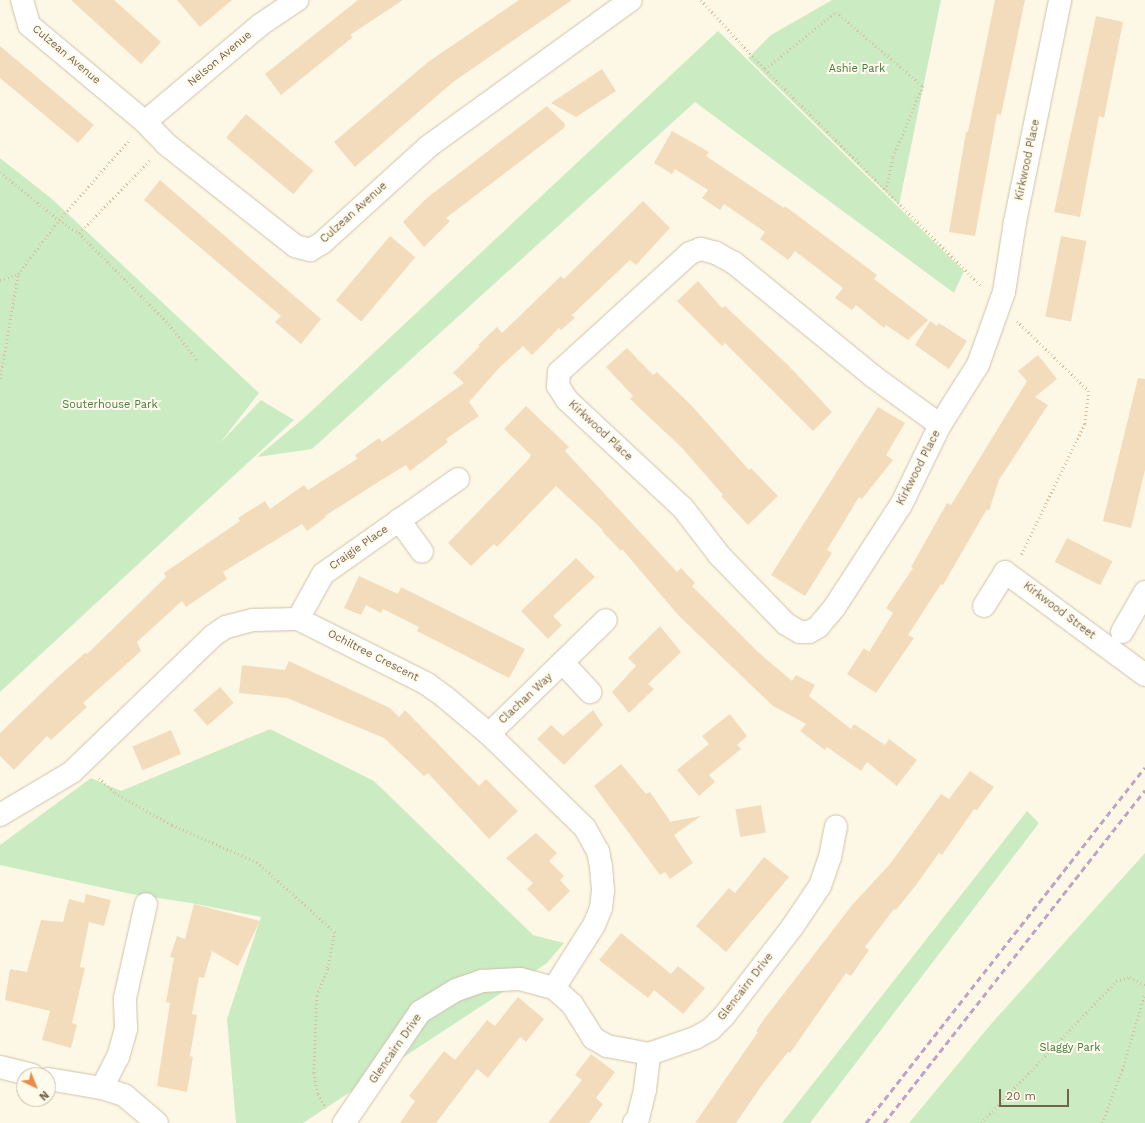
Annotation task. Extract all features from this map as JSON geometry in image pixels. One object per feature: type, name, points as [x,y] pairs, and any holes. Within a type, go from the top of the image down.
[{"type":"street","name":"Culzean Avenue","points":[[22,0],[29,25],[145,122],[166,144],[295,246],[310,250],[322,243],[430,146],[632,0]]},
{"type":"street","name":"Nelson Avenue","points":[[145,122],[260,25],[297,0]]},
{"type":"street","name":"Kirkwood Place","points":[[940,425],[874,377],[734,263],[716,253],[701,249],[690,253],[559,372],[558,386],[567,400],[683,508],[719,555],[786,624],[800,632],[810,632],[818,628],[834,608],[901,504],[940,425],[978,365],[1003,296],[1015,222],[1060,0]]},
{"type":"street","name":"Craigie Place","points":[[298,619],[323,574],[458,479]]},
{"type":"street","name":"Craigie Place","points":[[399,520],[422,552]]},
{"type":"street","points":[[984,606],[1009,574]]},
{"type":"street","name":"Kirkwood Street","points":[[1009,574],[1145,675]]},
{"type":"street","points":[[1122,632],[1145,592]]},
{"type":"street","name":"Ochiltree Crescent","points":[[0,815],[50,787],[83,762],[214,635],[226,627],[253,620],[298,619],[427,684],[488,734],[585,828],[598,851],[603,890],[601,908],[594,926],[554,988]]},
{"type":"street","name":"Clachan Way","points":[[488,734],[606,620]]},
{"type":"street","points":[[563,663],[590,692]]},
{"type":"street","name":"Glencairn Drive","points":[[345,1122],[420,1012],[456,990],[482,981],[520,979],[554,988],[572,1004],[593,1038],[607,1046],[649,1054],[695,1038],[711,1029],[724,1016],[793,926],[820,886],[830,857],[836,827]]},
{"type":"street","points":[[102,1088],[118,1058],[126,1029],[125,998],[146,904]]},
{"type":"street","points":[[634,1123],[638,1118],[645,1089],[649,1054]]},
{"type":"street","points":[[0,1067],[16,1071]]},
{"type":"street","points":[[56,1080],[102,1088],[124,1095],[157,1123]]},
{"type":"path","points":[[701,0],[765,69],[984,288],[1012,300],[1012,317],[1024,326],[1089,392],[1085,424],[1009,574]]},
{"type":"path","points":[[765,69],[836,12],[923,86],[893,158],[886,190]]},
{"type":"path","points":[[0,379],[18,274],[59,220],[145,122]]},
{"type":"path","points":[[79,232],[166,144]]},
{"type":"path","points":[[0,172],[59,220],[79,232],[169,324],[198,361]]},
{"type":"path","points":[[0,280],[18,274]]},
{"type":"path","points":[[83,762],[115,792],[172,825],[257,862],[335,932],[328,969],[317,996],[314,1073],[318,1094],[328,1112],[345,1122]]},
{"type":"path","points":[[981,1123],[1116,981],[1130,977],[1145,985]]},
{"type":"path","points":[[1102,1123],[1122,1070],[1145,993]]},
{"type":"green space","name":"Ashie Park","points":[[832,0],[941,0],[899,205],[748,58],[771,35]]},
{"type":"green space","points":[[718,31],[964,271],[954,293],[695,102],[312,449],[257,457],[304,418]]},
{"type":"green space","name":"Souterhouse Park","points":[[0,158],[52,199],[259,393],[220,443],[261,400],[294,420],[0,692]]},
{"type":"green space","points":[[270,729],[374,781],[533,935],[564,943],[547,963],[303,1123],[236,1123],[227,1019],[261,917],[191,903],[131,894],[0,865],[0,845],[91,778],[121,791]]},
{"type":"green space","points":[[1027,811],[1039,823],[810,1123],[782,1123]]},
{"type":"green space","name":"Slaggy Park","points":[[1145,853],[1145,1123],[909,1123],[991,1024]]},
{"type":"building","points":[[71,0],[114,0],[161,42],[141,64]]},
{"type":"building","points":[[177,0],[232,0],[200,27]]},
{"type":"building","points":[[358,0],[403,0],[350,35],[353,37],[281,95],[265,74]]},
{"type":"building","points":[[519,0],[572,0],[453,82],[355,167],[334,142],[428,62]]},
{"type":"building","points":[[995,0],[1025,0],[1001,115],[997,114],[975,236],[949,232],[966,132],[968,132]]},
{"type":"building","points":[[1096,16],[1123,22],[1104,118],[1099,116],[1080,217],[1054,212]]},
{"type":"building","points":[[0,46],[94,125],[78,143],[0,78]]},
{"type":"building","points":[[602,69],[616,91],[576,117],[551,103]]},
{"type":"building","points":[[547,106],[565,124],[564,128],[446,218],[450,221],[424,247],[403,222],[428,197]]},
{"type":"building","points":[[246,114],[313,171],[293,194],[226,138]]},
{"type":"building","points":[[672,131],[709,152],[706,156],[784,208],[785,206],[877,275],[874,279],[928,320],[908,340],[886,325],[884,328],[856,305],[852,310],[835,298],[843,288],[795,251],[788,260],[760,239],[765,232],[724,204],[720,210],[702,198],[708,190],[675,169],[672,174],[654,163]]},
{"type":"building","points":[[160,180],[321,319],[301,344],[275,322],[281,316],[144,200]]},
{"type":"building","points":[[643,201],[670,228],[636,265],[630,260],[572,315],[575,318],[561,330],[559,328],[532,355],[523,346],[499,368],[469,402],[479,416],[446,439],[448,442],[410,471],[406,465],[325,516],[326,517],[307,531],[302,524],[223,572],[227,579],[186,607],[182,601],[137,642],[141,651],[83,703],[87,707],[51,740],[47,736],[14,770],[0,756],[0,733],[58,677],[85,653],[87,654],[166,577],[164,573],[240,521],[238,518],[265,501],[270,509],[304,485],[308,490],[357,459],[355,455],[379,438],[382,442],[464,383],[453,373],[480,346],[478,345],[497,327],[502,333],[561,276],[564,279]]},
{"type":"building","points":[[390,236],[415,257],[361,322],[336,300]]},
{"type":"building","points":[[1061,236],[1087,241],[1071,321],[1045,316]]},
{"type":"building","points":[[698,281],[722,308],[725,306],[788,365],[832,412],[813,431],[725,343],[722,346],[677,301]]},
{"type":"building","points":[[930,321],[937,326],[939,323],[967,341],[949,369],[915,345]]},
{"type":"building","points":[[627,348],[653,375],[657,372],[692,406],[749,470],[751,468],[778,496],[748,525],[721,496],[723,495],[682,448],[630,399],[633,396],[606,367]]},
{"type":"building","points":[[1038,355],[1057,379],[1035,397],[1048,405],[999,480],[989,511],[987,509],[943,585],[941,584],[908,635],[914,638],[876,693],[847,674],[864,648],[869,652],[893,613],[886,608],[913,568],[911,567],[947,503],[951,505],[1027,381],[1018,371]]},
{"type":"building","points":[[1138,378],[1145,379],[1145,470],[1131,528],[1103,521]]},
{"type":"building","points":[[526,406],[569,447],[565,451],[677,572],[681,568],[695,583],[692,586],[758,652],[792,681],[796,675],[815,685],[809,696],[851,729],[854,724],[885,745],[889,739],[917,760],[897,786],[867,762],[861,771],[827,747],[825,750],[800,731],[806,724],[773,706],[678,615],[622,549],[621,551],[602,531],[603,530],[556,486],[497,547],[494,544],[471,566],[448,543],[528,460],[531,455],[504,429]]},
{"type":"building","points":[[878,407],[905,423],[886,455],[893,460],[862,499],[859,497],[827,550],[832,553],[805,596],[771,575]]},
{"type":"building","points":[[1067,538],[1112,561],[1100,585],[1055,562]]},
{"type":"building","points":[[576,558],[595,577],[553,616],[562,625],[548,639],[521,611]]},
{"type":"building","points":[[359,576],[398,594],[401,587],[525,649],[509,678],[417,631],[419,627],[383,609],[381,613],[366,605],[361,615],[344,608]]},
{"type":"building","points":[[660,626],[681,652],[648,684],[654,689],[629,713],[612,692],[636,666],[628,658]]},
{"type":"building","points":[[289,661],[390,708],[399,717],[405,710],[479,786],[486,779],[518,811],[489,839],[428,773],[424,776],[384,738],[287,698],[239,693],[242,665],[285,670]]},
{"type":"building","points":[[220,687],[234,703],[207,726],[194,710]]},
{"type":"building","points":[[593,710],[603,725],[564,765],[537,739],[551,725],[563,736]]},
{"type":"building","points":[[730,714],[747,736],[737,745],[741,749],[709,775],[715,782],[699,796],[677,770],[709,744],[702,736]]},
{"type":"building","points":[[171,730],[181,754],[142,770],[132,746]]},
{"type":"building","points":[[621,764],[646,794],[650,792],[670,821],[668,822],[701,816],[674,835],[693,863],[670,879],[665,872],[660,875],[594,786]]},
{"type":"building","points":[[970,771],[994,787],[977,810],[974,809],[942,855],[939,853],[916,885],[896,910],[894,909],[865,947],[869,950],[851,976],[846,973],[790,1053],[788,1052],[762,1085],[736,1123],[695,1123],[758,1032],[756,1031],[765,1018],[853,904],[890,864],[941,794],[949,799]]},
{"type":"building","points":[[761,805],[766,833],[740,837],[735,810]]},
{"type":"building","points":[[536,833],[557,853],[549,861],[564,876],[560,880],[570,891],[549,912],[527,889],[533,883],[506,858]]},
{"type":"building","points":[[764,857],[789,877],[726,952],[696,926],[729,888],[735,893]]},
{"type":"building","points":[[86,894],[111,900],[104,926],[89,922],[80,967],[85,968],[72,1023],[77,1025],[71,1048],[42,1040],[50,1011],[5,1000],[10,969],[27,972],[41,920],[63,922],[69,899],[84,903]]},
{"type":"building","points":[[194,904],[260,921],[238,966],[212,951],[204,978],[199,977],[192,1014],[197,1015],[190,1056],[193,1057],[187,1092],[157,1086],[170,1003],[166,1002],[174,958],[170,957],[177,936],[185,939]]},
{"type":"building","points":[[621,933],[671,974],[678,966],[705,988],[683,1014],[654,990],[648,998],[599,960]]},
{"type":"building","points":[[518,997],[544,1019],[526,1042],[520,1037],[488,1078],[477,1069],[436,1123],[400,1123],[415,1101],[409,1096],[444,1051],[455,1060],[487,1020],[495,1026]]},
{"type":"building","points":[[591,1054],[615,1072],[596,1098],[603,1104],[589,1123],[548,1123],[582,1080],[575,1075]]},
{"type":"railway","points":[[866,1123],[1145,767]]},
{"type":"railway","points":[[884,1123],[1145,790]]}]
